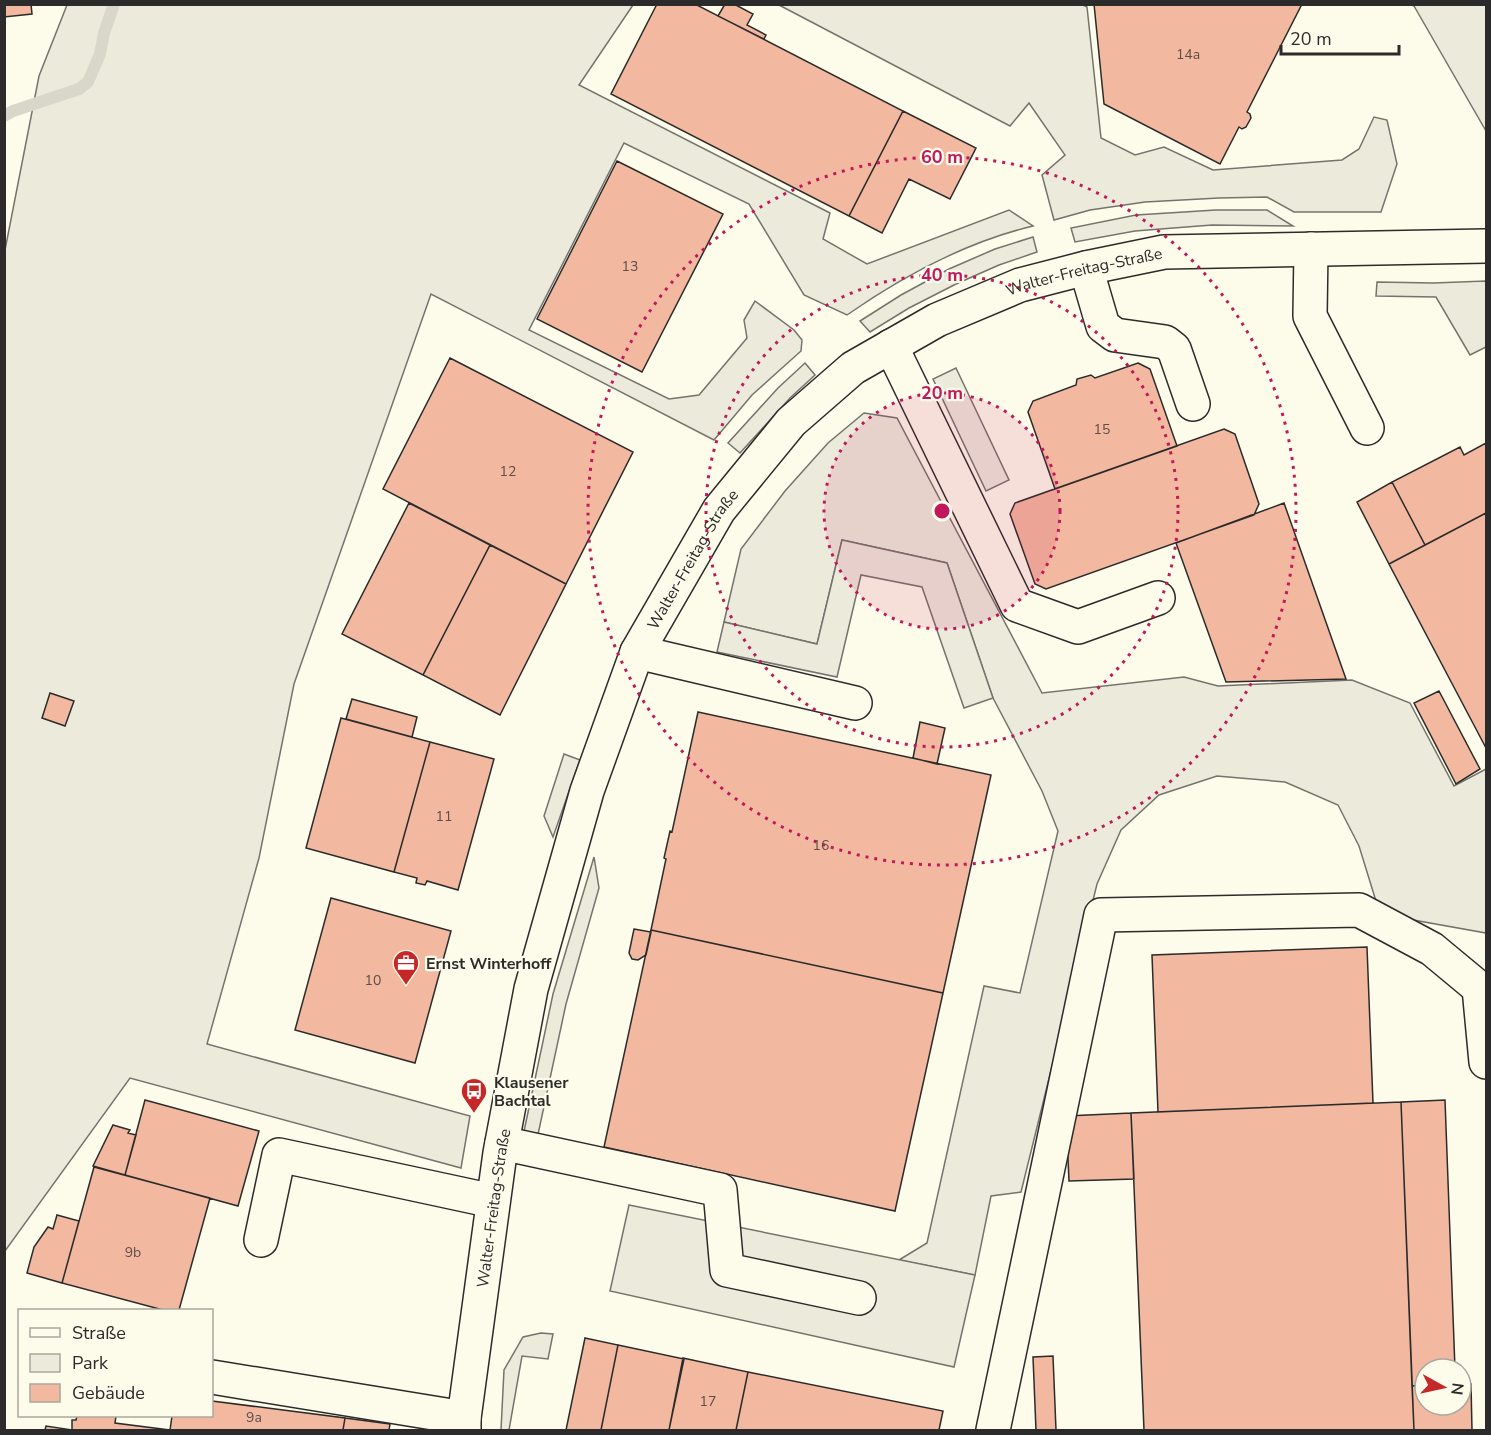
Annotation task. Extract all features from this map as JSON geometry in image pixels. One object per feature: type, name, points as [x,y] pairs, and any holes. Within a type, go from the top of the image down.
[{"type":"street","name":"Walter-Freitag-Straße","points":[[464,1424],[502,1143],[534,978],[587,791],[637,652],[719,510],[791,422],[853,368],[937,320],[1020,285],[1086,268],[1164,252],[1486,246]]},
{"type":"street","points":[[1311,249],[1310,316],[1367,428]]},
{"type":"street","points":[[1086,268],[1103,326],[1115,335],[1165,342],[1174,349],[1193,404]]},
{"type":"street","points":[[891,346],[1017,605],[1078,627],[1158,598]]},
{"type":"street","points":[[637,652],[855,703]]},
{"type":"street","points":[[993,1431],[1101,915],[1359,910],[1432,949],[1479,988],[1486,1062]]},
{"type":"street","points":[[502,1143],[720,1190],[727,1270],[859,1298]]},
{"type":"street","points":[[261,1240],[279,1155],[493,1201]]},
{"type":"street","points":[[213,1377],[405,1420],[464,1424]]},
{"type":"green space","points":[[67,5],[633,5],[579,85],[830,213],[823,239],[867,264],[1009,210],[1033,226],[984,241],[936,262],[890,287],[847,315],[804,295],[749,204],[624,143],[529,330],[669,399],[699,395],[747,338],[744,320],[755,301],[794,330],[802,340],[801,351],[752,395],[714,440],[431,294],[294,684],[259,858],[207,1044],[470,1116],[461,1168],[130,1078],[5,1251],[5,250],[39,76]]},
{"type":"green space","points":[[779,5],[1083,5],[1087,7],[1101,138],[1135,155],[1164,147],[1213,170],[1342,160],[1359,149],[1374,117],[1387,120],[1397,164],[1381,212],[1294,212],[1267,197],[1219,198],[1145,202],[1090,210],[1054,220],[1042,175],[1065,155],[1029,103],[1010,126]]},
{"type":"green space","points":[[1412,5],[1486,5],[1486,131],[1414,6]]},
{"type":"green space","points":[[1486,281],[1486,347],[1470,355],[1436,297],[1376,296],[1377,282]]},
{"type":"green space","points":[[864,413],[897,418],[1042,693],[1184,677],[1218,686],[1352,680],[1410,703],[1454,786],[1486,769],[1486,933],[1380,914],[1359,846],[1338,805],[1285,782],[1217,776],[1159,795],[1121,830],[1097,884],[1021,1192],[991,1196],[975,1275],[899,1260],[927,1243],[984,986],[1020,993],[1058,831],[1042,791],[993,698],[947,563],[842,540],[817,644],[724,622],[741,549],[785,491],[828,443]]},
{"type":"green space","points":[[541,1333],[553,1334],[548,1359],[522,1356],[509,1430],[501,1430],[504,1370],[523,1337]]},
{"type":"shaded area","points":[[1216,210],[1267,210],[1293,226],[1212,225],[1135,231],[1075,242],[1071,228],[1136,215]]},
{"type":"shaded area","points":[[1033,237],[1037,252],[999,265],[956,284],[909,308],[870,332],[860,321],[949,269],[995,249]]},
{"type":"shaded area","points":[[805,363],[815,375],[790,398],[740,453],[728,443],[778,388]]},
{"type":"shaded area","points":[[956,368],[1009,480],[986,491],[933,379]]},
{"type":"shaded area","points":[[842,540],[947,563],[993,698],[964,708],[922,587],[861,575],[837,677],[717,652],[724,622],[817,644]]},
{"type":"shaded area","points":[[564,754],[580,760],[553,837],[544,816]]},
{"type":"shaded area","points":[[594,857],[599,888],[566,1004],[537,1139],[523,1136],[553,994]]},
{"type":"shaded area","points":[[629,1205],[975,1275],[954,1367],[610,1291]]},
{"type":"building","points":[[4,4],[31,4],[32,14],[4,17]]},
{"type":"building","points":[[657,4],[695,4],[903,111],[849,216],[611,94]]},
{"type":"building","points":[[725,4],[734,4],[753,14],[747,25],[766,35],[764,39],[718,16]]},
{"type":"building","points":[[1094,4],[1302,4],[1247,112],[1251,118],[1246,127],[1242,129],[1239,127],[1220,164],[1104,104]]},
{"type":"building","points":[[903,111],[976,148],[950,199],[909,179],[882,233],[849,216]]},
{"type":"building","points":[[617,161],[723,214],[642,372],[537,319]]},
{"type":"building","points":[[450,358],[633,452],[566,584],[383,489]]},
{"type":"building","points":[[1138,363],[1150,369],[1177,446],[1055,489],[1028,412],[1033,401],[1076,385],[1077,379],[1091,375],[1095,378]]},
{"type":"building","points":[[1224,429],[1235,434],[1259,504],[1254,515],[1046,589],[1035,584],[1010,514],[1015,503]]},
{"type":"building","points":[[1486,443],[1486,513],[1425,545],[1392,482],[1460,447],[1464,455]]},
{"type":"building","points":[[1392,482],[1425,545],[1389,564],[1357,502]]},
{"type":"building","points":[[409,503],[490,545],[423,675],[342,634]]},
{"type":"building","points":[[1284,503],[1346,679],[1226,682],[1176,543]]},
{"type":"building","points":[[1486,513],[1486,748],[1389,564]]},
{"type":"building","points":[[490,545],[566,584],[500,715],[423,675]]},
{"type":"building","points":[[1439,691],[1480,769],[1456,784],[1414,703]]},
{"type":"building","points":[[50,693],[74,701],[65,726],[42,718]]},
{"type":"building","points":[[352,699],[417,717],[412,737],[346,719]]},
{"type":"building","points":[[698,712],[991,775],[943,993],[651,930],[666,859],[664,858],[670,831],[672,832]]},
{"type":"building","points":[[341,718],[430,742],[394,872],[306,848]]},
{"type":"building","points":[[920,722],[945,728],[937,764],[913,758]]},
{"type":"building","points":[[430,742],[494,759],[458,890],[427,881],[425,885],[416,883],[417,878],[394,872]]},
{"type":"building","points":[[331,898],[451,931],[415,1063],[295,1030]]},
{"type":"building","points":[[634,929],[651,932],[646,955],[638,960],[632,959],[629,953]]},
{"type":"building","points":[[651,930],[943,993],[895,1211],[604,1147]]},
{"type":"building","points":[[1367,947],[1373,1103],[1158,1112],[1152,955]]},
{"type":"building","points":[[145,1100],[259,1131],[238,1206],[125,1175]]},
{"type":"building","points":[[1445,1100],[1455,1357],[1413,1357],[1412,1386],[1401,1102]]},
{"type":"building","points":[[1401,1102],[1414,1430],[1144,1430],[1131,1113]]},
{"type":"building","points":[[1131,1113],[1134,1179],[1069,1181],[1066,1116]]},
{"type":"building","points":[[113,1125],[130,1130],[128,1133],[136,1135],[125,1175],[93,1166]]},
{"type":"building","points":[[94,1167],[210,1198],[179,1309],[159,1309],[62,1283]]},
{"type":"building","points":[[57,1215],[79,1221],[62,1283],[27,1273],[34,1247],[48,1227],[53,1229]]},
{"type":"building","points":[[585,1338],[618,1345],[601,1430],[566,1430]]},
{"type":"building","points":[[618,1345],[684,1359],[669,1430],[601,1430]]},
{"type":"building","points":[[1053,1356],[1056,1430],[1036,1430],[1033,1357]]},
{"type":"building","points":[[683,1358],[748,1372],[736,1430],[669,1430]]},
{"type":"building","points":[[748,1372],[943,1411],[939,1430],[736,1430]]},
{"type":"building","points":[[213,1401],[345,1418],[343,1430],[170,1430],[172,1417],[213,1417]]},
{"type":"building","points":[[77,1417],[116,1417],[115,1423],[170,1430],[72,1430],[72,1420],[76,1420]]},
{"type":"building","points":[[1413,1417],[1472,1417],[1472,1430],[1414,1430]]},
{"type":"building","points":[[345,1418],[390,1424],[389,1430],[343,1430]]},
{"type":"building","points":[[46,1426],[72,1430],[45,1430]]},
{"type":"waterway","points":[[4,116],[79,89],[88,82],[100,54],[104,33],[114,4]]},
{"type":"place","name":"Ernst Winterhoff","points":[[406,986]]},
{"type":"place","name":"Klausener Bachtal","points":[[474,1114]]}]
